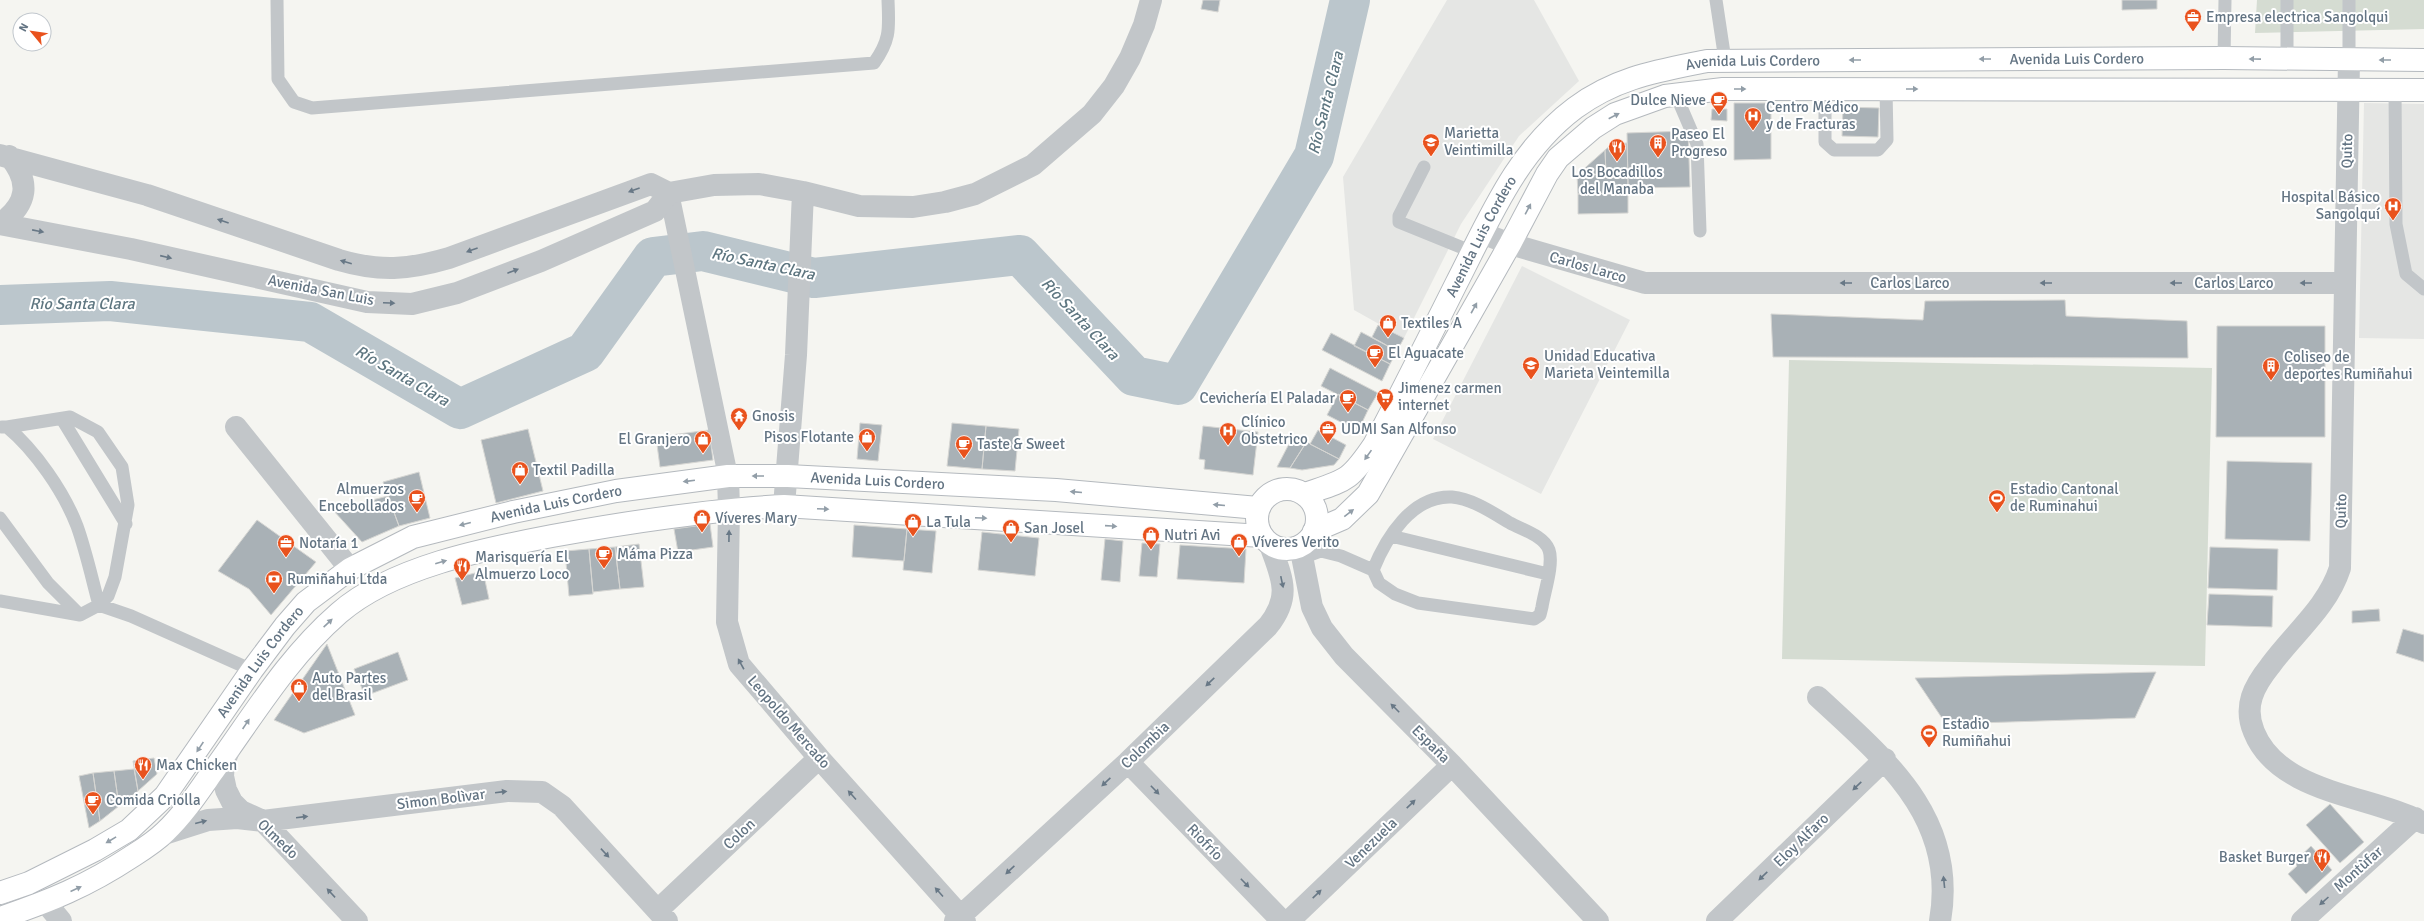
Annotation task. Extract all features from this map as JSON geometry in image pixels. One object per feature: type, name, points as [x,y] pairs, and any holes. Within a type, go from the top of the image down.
[{"type":"main road","name":"Avenida Luis Cordero","points":[[1305,494],[1347,479],[1360,466],[1371,451],[1507,185],[1536,142],[1576,107],[1607,89],[1639,75],[1707,61],[1725,60],[2224,58],[2424,60]]},
{"type":"main road","name":"Avenida Luis Cordero","points":[[1305,545],[1352,511],[1368,494],[1510,244],[1546,174],[1558,158],[1572,145],[1615,114],[1665,96],[1723,89],[2424,90]]},
{"type":"main road","name":"Avenida Luis Cordero","points":[[0,894],[29,883],[95,850],[129,830],[165,796],[252,670],[285,626],[306,602],[350,568],[413,537],[513,512],[616,491],[728,476],[788,476],[1056,490],[1258,508]]},
{"type":"main road","points":[[1278,489],[1297,490],[1305,494],[1311,500],[1317,515],[1305,545],[1285,549],[1266,540],[1256,518],[1258,508],[1266,497],[1278,489]]},
{"type":"main road","name":"Avenida Luis Cordero","points":[[0,918],[46,903],[96,880],[164,834],[186,809],[276,680],[295,657],[340,612],[370,590],[436,564],[503,546],[618,524],[729,509],[784,506],[1266,540]]},
{"type":"street","points":[[728,476],[669,193],[714,185],[759,184],[803,192],[859,206],[914,208],[975,194],[1033,165],[1092,114],[1114,86],[1133,51],[1144,24],[1151,0]]},
{"type":"street","name":"Quito","points":[[2348,60],[2340,568],[2334,586],[2322,604],[2258,681],[2250,697],[2249,721],[2259,745],[2276,765],[2312,784],[2419,820]]},
{"type":"street","points":[[0,224],[13,215],[22,201],[24,184],[20,169],[5,155]]},
{"type":"street","name":"Avenida San Luis","points":[[0,224],[131,249],[367,302],[412,304],[457,293],[541,261],[655,212],[669,193],[651,184],[449,258],[417,267],[386,269],[360,266],[339,260],[147,195],[5,155]]},
{"type":"street","points":[[784,506],[788,476],[796,355],[799,253],[803,192]]},
{"type":"street","name":"Carlos Larco","points":[[1477,243],[1510,244],[1645,283],[2345,283]]},
{"type":"street","points":[[236,427],[350,568]]},
{"type":"street","name":"Leopoldo Mercado","points":[[728,476],[729,509],[727,622],[739,664],[960,919]]},
{"type":"street","name":"Colombia","points":[[960,919],[1128,762],[1268,626],[1278,613],[1283,600],[1284,585],[1266,540]]},
{"type":"street","name":"España","points":[[1305,545],[1312,607],[1322,628],[1344,656],[1452,765],[1598,921]]},
{"type":"street","points":[[1818,697],[1884,758],[1927,816],[1939,853],[1945,887],[1940,921]]},
{"type":"street","name":"Olmedo","points":[[228,750],[224,763],[226,790],[232,802],[241,811],[264,821],[357,921]]},
{"type":"street","name":"Colon","points":[[663,916],[819,758]]},
{"type":"street","name":"Eloy Alfaro","points":[[1717,921],[1884,758]]},
{"type":"street","name":"Riofrío","points":[[1128,762],[1282,921]]},
{"type":"street","name":"Venezuela","points":[[1289,921],[1452,765]]},
{"type":"street","name":"Simon Bolìvar","points":[[164,834],[193,823],[222,818],[264,821],[507,791],[542,792],[562,806],[663,916]]},
{"type":"street","name":"Montùfar","points":[[2302,921],[2419,820]]},
{"type":"street","points":[[46,903],[61,921]]},
{"type":"lane","points":[[278,0],[278,79],[294,102],[312,108],[874,62],[886,45],[889,19],[888,0]]},
{"type":"lane","points":[[1716,0],[1725,60]]},
{"type":"lane","points":[[2224,58],[2225,0]]},
{"type":"lane","points":[[2287,0],[2287,59]]},
{"type":"lane","points":[[2348,60],[2349,0]]},
{"type":"lane","points":[[1825,89],[1825,142],[1828,147],[1834,150],[1878,150],[1887,140],[1886,89]]},
{"type":"lane","points":[[2395,90],[2396,224],[2406,274],[2424,289]]},
{"type":"lane","points":[[1676,95],[1697,144],[1700,231]]},
{"type":"lane","points":[[1424,167],[1399,216],[1400,222],[1477,243]]},
{"type":"lane","points":[[0,601],[80,615],[99,605],[108,596],[115,577],[126,524],[128,505],[122,467],[98,432],[70,417],[4,427]]},
{"type":"lane","points":[[62,419],[126,524]]},
{"type":"lane","points":[[4,427],[21,439],[46,468],[76,525],[99,605]]},
{"type":"lane","points":[[1305,545],[1321,551],[1333,553],[1373,570],[1379,582],[1396,594],[1418,603],[1534,618],[1540,615],[1551,559],[1543,541],[1477,505],[1453,497],[1434,498],[1414,509],[1384,545],[1373,570]]},
{"type":"lane","points":[[0,518],[48,583],[80,615]]},
{"type":"lane","points":[[1392,536],[1548,574]]},
{"type":"lane","points":[[99,605],[131,616],[252,670]]},
{"type":"shaded area","name":"Marietta Veintimilla","points":[[1447,0],[1534,0],[1579,81],[1519,136],[1461,224],[1404,338],[1354,310],[1343,177]]},
{"type":"shaded area","points":[[2257,0],[2424,0],[2424,29],[2255,33]]},
{"type":"shaded area","name":"Hospital Básico Sangolquí","points":[[2364,103],[2424,104],[2424,339],[2359,338]]},
{"type":"shaded area","name":"Unidad Educativa Marieta Veintemilla","points":[[1522,266],[1630,320],[1541,494],[1433,439]]},
{"type":"shaded area","name":"Estadio Cantonal de Ruminahui","points":[[1789,360],[2212,368],[2205,666],[1782,659]]},
{"type":"building","points":[[1203,0],[1220,0],[1218,12],[1201,9]]},
{"type":"building","points":[[2122,0],[2157,0],[2157,9],[2122,10]]},
{"type":"building","name":"Centro Médico y de Fracturas","points":[[1734,103],[1771,103],[1771,159],[1734,160]]},
{"type":"building","points":[[1843,107],[1879,108],[1878,137],[1842,136]]},
{"type":"building","name":"Dulce Nieve","points":[[1712,109],[1727,109],[1727,121],[1711,120]]},
{"type":"building","name":"Paseo El Progreso","points":[[1688,131],[1690,187],[1628,188],[1627,133]]},
{"type":"building","name":"Los Bocadillos del Manaba","points":[[1627,143],[1628,174],[1606,174],[1605,150],[1612,144]]},
{"type":"building","points":[[1605,150],[1606,174],[1577,175]]},
{"type":"building","points":[[1628,174],[1628,193],[1578,194],[1577,175]]},
{"type":"building","points":[[1628,193],[1628,213],[1578,214],[1578,194]]},
{"type":"building","points":[[2065,300],[2066,316],[2187,321],[2188,358],[1773,357],[1771,314],[1923,320],[1925,301]]},
{"type":"building","name":"Textiles A","points":[[1378,325],[1404,338],[1397,351],[1372,337]]},
{"type":"building","name":"Coliseo de deportes Rumiñahui","points":[[2217,326],[2325,326],[2325,437],[2216,437]]},
{"type":"building","points":[[1361,332],[1397,351],[1390,364],[1354,346]]},
{"type":"building","points":[[1331,333],[1390,364],[1382,381],[1322,350]]},
{"type":"building","points":[[1330,368],[1378,393],[1368,410],[1321,386]]},
{"type":"building","name":"Cevichería El Paladar","points":[[1338,394],[1368,410],[1358,431],[1327,415]]},
{"type":"building","points":[[860,423],[882,425],[878,461],[857,459]]},
{"type":"building","points":[[952,423],[986,426],[982,469],[947,466]]},
{"type":"building","points":[[986,426],[1019,429],[1015,471],[982,469]]},
{"type":"building","name":"Clínico Obstetrico","points":[[1203,426],[1258,432],[1253,475],[1204,469],[1205,460],[1199,459]]},
{"type":"building","points":[[528,429],[543,491],[496,503],[481,440]]},
{"type":"building","points":[[709,430],[713,460],[660,467],[656,437]]},
{"type":"building","name":"UDMI San Alfonso","points":[[1318,430],[1346,445],[1339,459],[1310,444]]},
{"type":"building","points":[[1291,440],[1304,446],[1290,468],[1277,467]]},
{"type":"building","points":[[1307,441],[1339,459],[1334,465],[1302,470],[1290,468]]},
{"type":"building","points":[[2227,461],[2312,463],[2310,541],[2225,539]]},
{"type":"building","points":[[419,472],[430,518],[399,526],[383,482]]},
{"type":"building","points":[[388,496],[399,526],[362,542],[333,510]]},
{"type":"building","points":[[257,520],[316,562],[271,615],[249,589],[218,571]]},
{"type":"building","points":[[710,524],[713,547],[678,552],[674,529]]},
{"type":"building","points":[[854,525],[907,529],[904,561],[852,557]]},
{"type":"building","points":[[907,529],[936,531],[932,573],[903,570]]},
{"type":"building","points":[[982,532],[1039,538],[1035,576],[978,570]]},
{"type":"building","points":[[1105,539],[1123,541],[1120,582],[1101,580]]},
{"type":"building","points":[[1142,543],[1160,544],[1157,577],[1139,576]]},
{"type":"building","points":[[639,544],[644,587],[620,589],[615,547]]},
{"type":"building","points":[[1180,545],[1246,549],[1244,583],[1177,579]]},
{"type":"building","name":"Máma Pizza","points":[[615,547],[620,589],[593,592],[589,549]]},
{"type":"building","points":[[2210,547],[2278,549],[2277,590],[2208,588]]},
{"type":"building","points":[[589,549],[593,594],[569,596],[565,551]]},
{"type":"building","points":[[483,571],[489,599],[462,605],[455,578]]},
{"type":"building","points":[[2209,594],[2273,596],[2272,627],[2207,625]]},
{"type":"building","points":[[2379,609],[2380,621],[2352,623],[2352,611]]},
{"type":"building","points":[[2403,629],[2424,635],[2424,662],[2396,653]]},
{"type":"building","points":[[327,644],[355,715],[304,733],[274,720]]},
{"type":"building","points":[[398,652],[408,680],[365,696],[354,669]]},
{"type":"building","points":[[2156,672],[2135,718],[1946,724],[1915,678]]},
{"type":"building","points":[[154,758],[157,774],[138,791],[133,761]]},
{"type":"building","points":[[134,769],[138,791],[119,806],[114,771]]},
{"type":"building","points":[[114,771],[119,806],[100,821],[93,773]]},
{"type":"building","points":[[93,773],[100,821],[89,828],[79,776]]},
{"type":"building","points":[[2330,804],[2364,842],[2340,863],[2306,825]]},
{"type":"building","points":[[2311,846],[2332,870],[2306,894],[2288,874],[2297,866],[2294,862]]},
{"type":"waterway","name":"Río Santa Clara","points":[[0,305],[110,301],[310,322],[460,409],[585,352],[653,257],[703,251],[814,278],[1020,255],[1134,376],[1178,385],[1314,156],[1350,0]]},
{"type":"place","name":"Empresa electrica Sangolqui","points":[[2193,32]]},
{"type":"place","name":"Dulce Nieve","points":[[1719,115]]},
{"type":"place","name":"Centro Médico y de Fracturas","points":[[1753,131]]},
{"type":"place","name":"Marietta Veintimilla","points":[[1431,157]]},
{"type":"place","name":"Paseo El Progreso","points":[[1658,158]]},
{"type":"place","name":"Los Bocadillos del Manaba","points":[[1617,162]]},
{"type":"place","name":"Hospital Básico Sangolquí","points":[[2393,221]]},
{"type":"place","name":"Textiles A","points":[[1388,338]]},
{"type":"place","name":"El Aguacate","points":[[1375,368]]},
{"type":"place","name":"Unidad Educativa Marieta Veintemilla","points":[[1531,380]]},
{"type":"place","name":"Coliseo de deportes Rumiñahui","points":[[2271,381]]},
{"type":"place","name":"Jimenez carmen internet","points":[[1385,412]]},
{"type":"place","name":"Cevichería El Paladar","points":[[1348,413]]},
{"type":"place","name":"Gnosis","points":[[739,431]]},
{"type":"place","name":"UDMI San Alfonso","points":[[1328,444]]},
{"type":"place","name":"Clínico Obstetrico","points":[[1228,446]]},
{"type":"place","name":"Pisos Flotante","points":[[867,452]]},
{"type":"place","name":"El Granjero","points":[[703,454]]},
{"type":"place","name":"Taste & Sweet","points":[[964,459]]},
{"type":"place","name":"Textil Padilla","points":[[520,485]]},
{"type":"place","name":"Almuerzos Encebollados","points":[[417,513]]},
{"type":"place","name":"Estadio Cantonal de Ruminahui","points":[[1997,513]]},
{"type":"place","name":"Víveres Mary","points":[[702,533]]},
{"type":"place","name":"La Tula","points":[[913,537]]},
{"type":"place","name":"San Josel","points":[[1011,543]]},
{"type":"place","name":"Nutri Avi","points":[[1151,550]]},
{"type":"place","name":"Víveres Verito","points":[[1239,557]]},
{"type":"place","name":"Notaría 1","points":[[286,558]]},
{"type":"place","name":"Máma Pizza","points":[[604,569]]},
{"type":"place","name":"Marisquería El Almuerzo Loco","points":[[462,581]]},
{"type":"place","name":"Rumiñahui Ltda","points":[[274,594]]},
{"type":"place","name":"Auto Partes del Brasil","points":[[299,702]]},
{"type":"place","name":"Estadio Rumiñahui","points":[[1929,748]]},
{"type":"place","name":"Max Chicken","points":[[143,780]]},
{"type":"place","name":"Comida Criolla","points":[[93,815]]},
{"type":"place","name":"Basket Burger","points":[[2322,872]]}]
